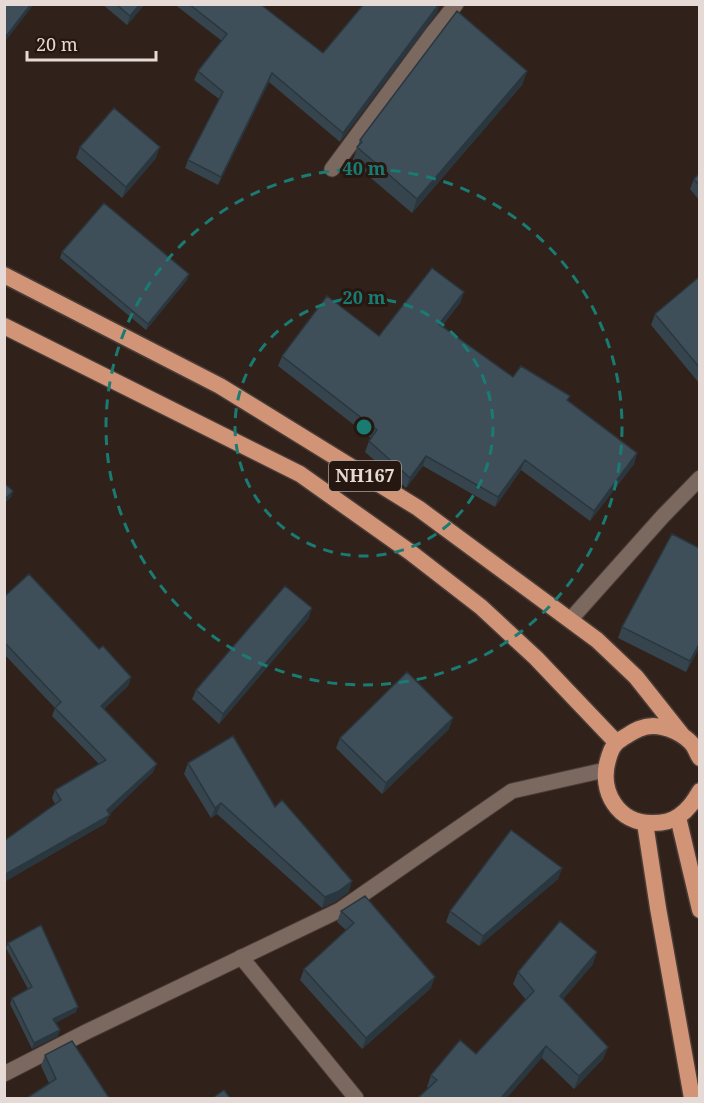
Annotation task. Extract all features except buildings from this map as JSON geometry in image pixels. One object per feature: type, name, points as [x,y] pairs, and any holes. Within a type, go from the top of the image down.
[{"type":"highway","name":"NH167","points":[[4,275],[220,386],[418,508],[597,640],[636,677],[682,735],[693,745],[699,758]]},
{"type":"highway","name":"NH167","points":[[4,326],[300,474],[410,552],[481,607],[536,658],[616,742]]},
{"type":"highway","points":[[682,735],[668,728],[652,726],[638,729],[616,742],[610,751],[605,770],[606,788],[614,805],[628,817],[645,824],[662,823],[678,817],[691,806],[699,791]]},
{"type":"highway","points":[[678,817],[699,910]]},
{"type":"highway","points":[[645,824],[692,1098]]},
{"type":"street","points":[[332,169],[456,4]]},
{"type":"street","points":[[570,620],[699,478]]},
{"type":"street","points":[[4,1074],[340,910],[512,791],[605,770]]},
{"type":"street","points":[[241,957],[356,1098]]}]
